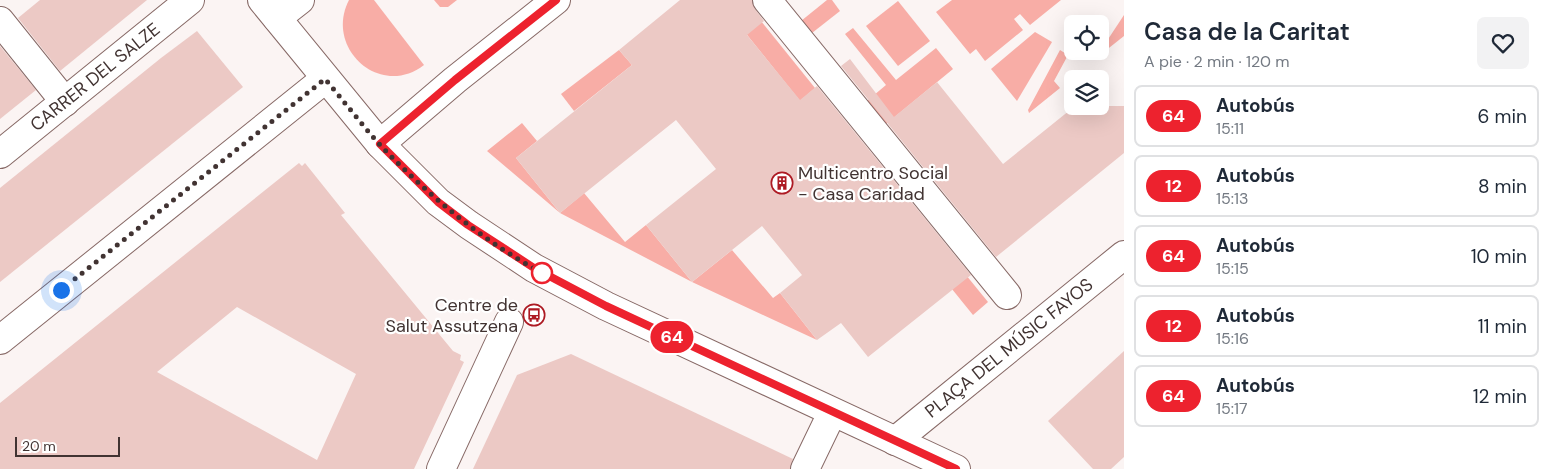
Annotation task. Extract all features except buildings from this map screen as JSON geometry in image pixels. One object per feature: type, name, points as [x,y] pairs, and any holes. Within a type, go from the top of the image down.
[{"type":"street","name":"CARRER DEL SALZE","points":[[0,154],[190,0]]},
{"type":"street","points":[[300,0],[269,9],[380,144],[438,202],[468,225],[534,268],[606,306],[832,413],[956,469]]},
{"type":"street","points":[[380,144],[455,80],[556,0]]},
{"type":"street","points":[[767,0],[1007,295]]},
{"type":"street","points":[[0,21],[64,102]]},
{"type":"street","points":[[0,340],[325,79]]},
{"type":"street","name":"PLAÇA DEL MÚSIC FAYOS","points":[[895,441],[1124,255]]},
{"type":"street","points":[[441,469],[508,322]]},
{"type":"street","points":[[805,469],[832,413]]},
{"type":"shaded area","points":[[349,0],[374,0],[424,65],[407,74],[390,76],[374,72],[361,63],[350,51],[344,35],[343,18]]},
{"type":"shaded area","points":[[434,0],[457,0],[448,7],[440,7]]},
{"type":"shaded area","points":[[719,0],[744,0],[815,88],[800,101]]},
{"type":"shaded area","points":[[827,0],[832,0],[840,11],[812,33],[801,21]]},
{"type":"shaded area","points":[[952,0],[1061,0],[1030,25],[1020,14],[1014,19],[1023,30],[985,61],[976,49],[970,54],[936,12]]},
{"type":"shaded area","points":[[898,1],[930,41],[898,66],[866,26]]},
{"type":"shaded area","points":[[1124,15],[1124,36],[1109,48],[1109,38]]},
{"type":"shaded area","points":[[853,28],[896,80],[936,48],[953,69],[886,124],[867,101],[886,85],[845,34]]},
{"type":"shaded area","points":[[1035,32],[1052,42],[1017,101],[991,69]]},
{"type":"shaded area","points":[[619,50],[632,65],[574,111],[561,94]]},
{"type":"shaded area","points":[[1060,50],[1064,52],[1065,60],[1054,81],[1060,88],[1029,113],[1028,110]]},
{"type":"shaded area","points":[[522,123],[537,141],[516,158],[560,213],[487,151]]},
{"type":"shaded area","points":[[873,161],[988,302],[973,315],[858,173]]},
{"type":"shaded area","points":[[584,193],[625,242],[646,225],[692,282],[560,213]]},
{"type":"shaded area","points":[[732,250],[773,298],[780,293],[817,340],[692,282]]},
{"type":"bus line","name":"64","points":[[556,0],[455,80],[380,144],[438,202],[468,225],[534,268],[606,306],[956,469]]},
{"type":"place","name":"Multicentro Social - Casa Caridad","points":[[782,183]]},
{"type":"place","name":"Centre de Salut Assutzena","points":[[534,315]]},
{"type":"route","points":[[61,290],[325,79],[380,144],[438,202],[468,225],[548,276],[542,273]]}]
